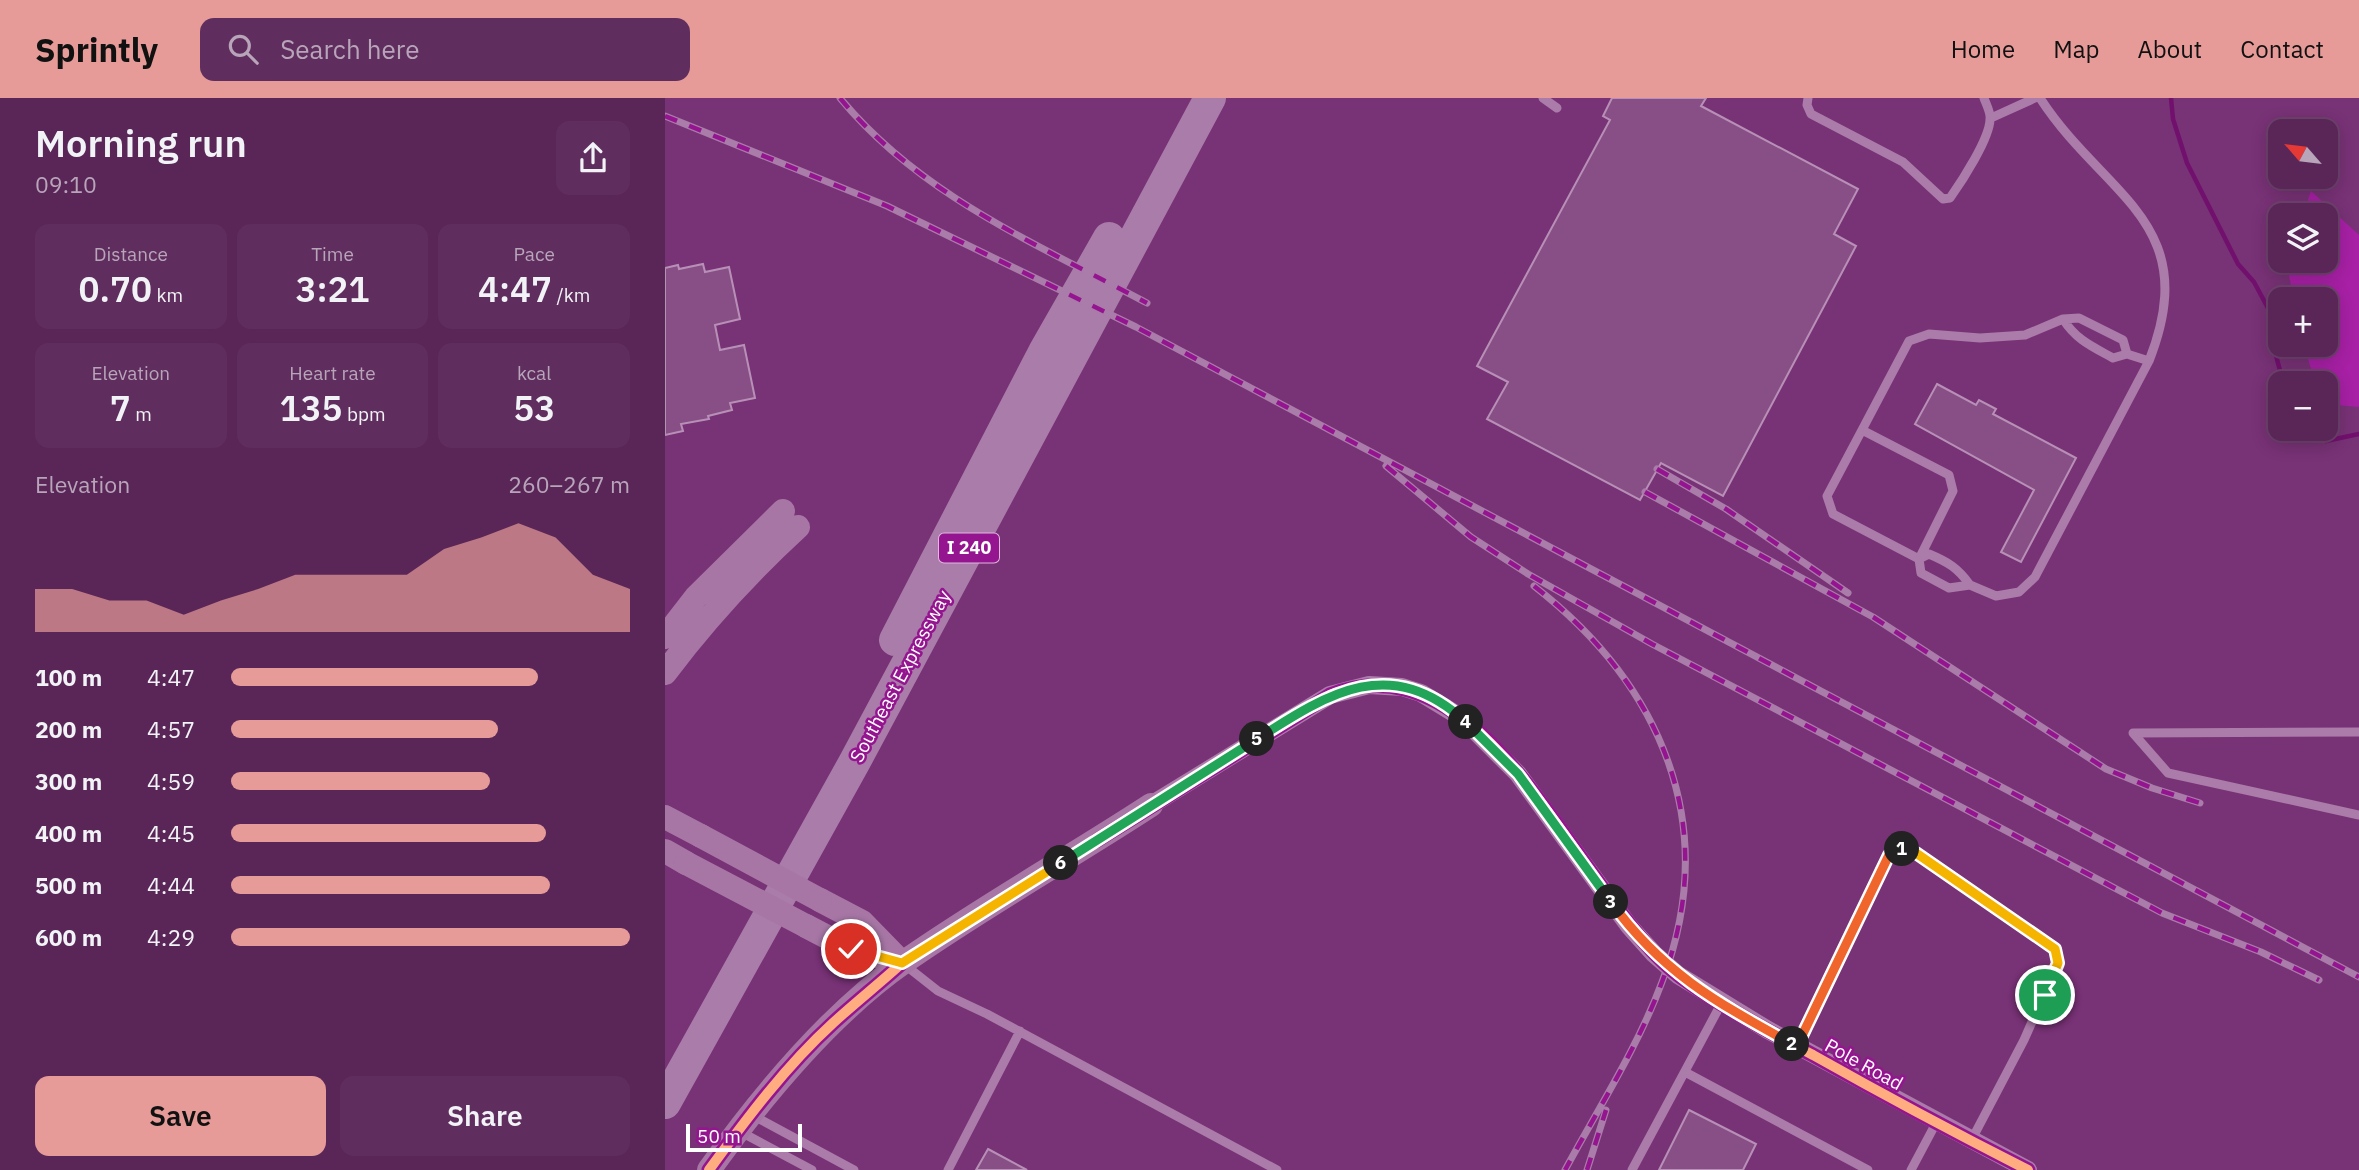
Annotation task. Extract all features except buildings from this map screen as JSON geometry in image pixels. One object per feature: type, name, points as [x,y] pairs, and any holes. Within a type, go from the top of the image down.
[{"type":"highway","name":"Southeast Expressway","points":[[665,1060],[792,843],[1044,352],[1099,257],[1184,98]]},
{"type":"highway","name":"Southeast Expressway","points":[[665,1103],[854,763],[1209,98]]},
{"type":"highway","points":[[665,1120],[695,1050]]},
{"type":"main road","points":[[665,637],[696,597],[790,519],[754,568],[699,628],[665,673]]},
{"type":"main road","points":[[709,1170],[744,1122],[832,1024],[902,963],[1151,805]]},
{"type":"main road","points":[[665,817],[862,922],[902,963]]},
{"type":"main road","points":[[676,857],[851,949],[902,963]]},
{"type":"street","name":"Pole Road","points":[[1151,805],[1316,702],[1357,687],[1402,687],[1436,701],[1462,718],[1518,774],[1624,919],[1654,954],[1678,975],[1721,1004],[1936,1123],[2028,1170]]},
{"type":"lane","points":[[1543,98],[1557,108]]},
{"type":"lane","points":[[1808,98],[1807,105],[1811,114],[1903,162],[1943,199],[1950,198],[1958,187],[1987,132],[1991,118],[1987,99]]},
{"type":"lane","points":[[1862,429],[1949,475],[1953,491],[1919,559],[1921,573],[1949,588],[1970,585],[1996,596],[2019,592],[2035,577],[2149,361],[2162,328],[2167,300],[2155,239],[2142,215],[2069,138],[2038,98],[1991,118]]},
{"type":"lane","points":[[1919,559],[1833,514],[1827,496],[1909,341],[1929,334],[1980,338],[2025,335],[2063,319],[2079,318],[2123,340],[2127,354]]},
{"type":"lane","points":[[2063,319],[2071,332],[2083,342],[2113,358],[2127,354],[2149,361]]},
{"type":"lane","points":[[1919,559],[1929,554],[1947,561],[1958,568],[1970,585]]},
{"type":"lane","points":[[2359,732],[2133,733],[2168,773],[2359,815]]},
{"type":"lane","points":[[1797,1046],[1889,855],[1901,849],[1916,853],[2055,949],[2058,963],[2024,1040],[1971,1141]]},
{"type":"lane","points":[[902,963],[938,991],[1020,1031],[1277,1170]]},
{"type":"lane","points":[[1632,1170],[1721,1004]]},
{"type":"lane","points":[[948,1170],[1020,1031]]},
{"type":"lane","points":[[1685,1072],[1868,1170]]},
{"type":"lane","points":[[744,1122],[812,1170]]},
{"type":"lane","points":[[744,1122],[854,1170]]},
{"type":"lane","points":[[1911,1170],[1936,1123]]},
{"type":"shaded area","points":[[2311,191],[2324,203],[2307,203]]},
{"type":"shaded area","points":[[2338,216],[2359,235],[2359,407],[2338,405],[2338,371],[2312,371],[2307,357],[2338,357],[2338,287],[2291,287],[2288,273],[2338,273]]},
{"type":"waterway","points":[[2171,98],[2173,119],[2187,163],[2238,264],[2254,282],[2276,323],[2274,345],[2280,371]]},
{"type":"waterway","points":[[2338,438],[2359,434]]},
{"type":"railway","points":[[840,98],[872,133],[944,190],[1023,238],[1147,303]]},
{"type":"railway","points":[[665,116],[887,206],[1136,327],[2359,977]]},
{"type":"railway","points":[[1386,466],[1471,537],[1528,574],[1652,644],[2162,913],[2261,952],[2319,980]]},
{"type":"railway","points":[[1657,469],[1726,509],[1848,593]]},
{"type":"railway","points":[[1645,492],[1873,617],[2106,769],[2152,788],[2200,803]]},
{"type":"railway","points":[[1534,586],[1578,625],[1616,667],[1646,713],[1668,762],[1681,813],[1685,867],[1679,924],[1662,982],[1629,1054],[1565,1170]]},
{"type":"railway","points":[[1587,1170],[1606,1110]]},
{"type":"cycle path","points":[[1096,841],[1330,695],[1387,686],[1438,702],[1484,737],[1527,784],[1643,941],[1681,977],[1762,1028],[2028,1170]]},
{"type":"cycle path","points":[[709,1170],[799,1057],[833,1023],[902,963]]},
{"type":"route","points":[[851,949],[902,963],[1316,702],[1347,689],[1369,685],[1402,687],[1421,693],[1462,718],[1484,738],[1536,796],[1629,926],[1654,954],[1721,1004],[1797,1046],[1889,855],[1901,849],[1916,853],[2055,949],[2058,963],[2045,995]]}]
